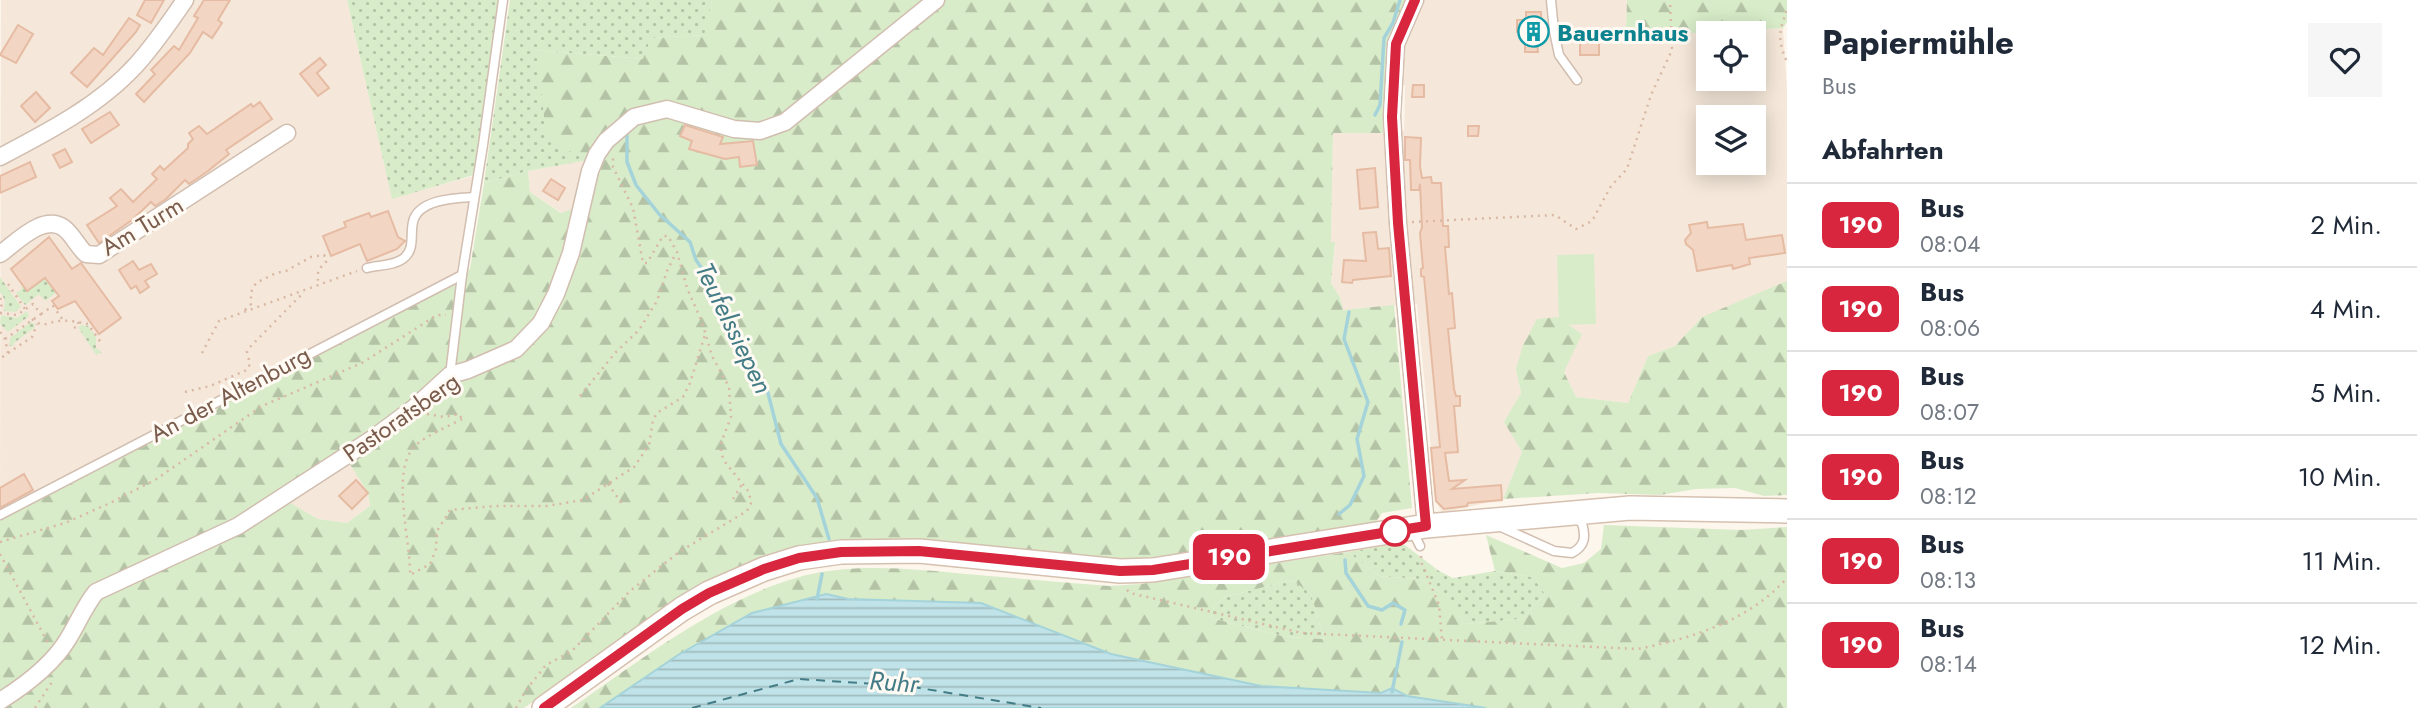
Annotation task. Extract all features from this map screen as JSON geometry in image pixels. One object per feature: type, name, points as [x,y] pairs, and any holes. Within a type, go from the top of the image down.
[{"type":"main road","points":[[544,708],[682,609],[709,593],[764,569],[799,558],[841,552],[919,551],[1120,571],[1153,570],[1419,533],[1487,520],[1630,509],[1787,511]]},
{"type":"street","points":[[0,157],[74,115],[107,92],[136,64],[186,0]]},
{"type":"street","name":"Pastoratsberg","points":[[0,701],[55,657],[96,592],[238,526],[372,439],[415,407],[450,375],[516,349],[541,323],[556,294],[571,254],[590,171],[597,154],[606,141],[634,117],[667,109],[734,129],[760,131],[785,122],[936,0]]},
{"type":"street","points":[[1415,0],[1400,33],[1394,67],[1392,117],[1419,533]]},
{"type":"street","name":"Am Turm","points":[[0,254],[32,231],[48,224],[61,226],[86,254],[99,255],[287,133]]},
{"type":"lane","points":[[450,375],[502,0]]},
{"type":"lane","points":[[1551,0],[1553,31],[1559,55],[1577,79]]},
{"type":"lane","points":[[367,268],[394,263],[404,258],[412,243],[416,214],[423,208],[459,198],[474,197]]},
{"type":"lane","name":"An der Altenburg","points":[[0,515],[462,275]]},
{"type":"lane","points":[[1487,520],[1554,551],[1572,553],[1581,546],[1584,532],[1582,523],[1566,514]]},
{"type":"path","points":[[1398,223],[1555,215],[1576,229],[1592,221],[1611,186],[1627,169],[1657,80],[1672,50],[1671,0]]},
{"type":"path","points":[[1787,11],[1779,29],[1787,62]]},
{"type":"path","points":[[516,708],[546,665],[572,651],[630,591],[679,552],[747,511],[751,503],[749,492],[725,463],[721,453],[721,443],[730,417],[729,387],[712,356],[677,252],[668,236],[663,236],[647,263],[643,263],[634,208],[613,167],[614,147]]},
{"type":"path","points":[[580,396],[639,330],[657,301],[677,252]]},
{"type":"path","points":[[243,312],[251,304],[251,292],[256,283],[311,257],[324,255],[327,261],[318,268],[319,285]]},
{"type":"path","points":[[202,353],[219,321],[367,268]]},
{"type":"path","points":[[8,284],[25,309]]},
{"type":"path","points":[[185,392],[210,386],[247,370],[250,364],[247,352],[250,346],[306,289]]},
{"type":"path","points":[[0,298],[0,312],[16,315],[33,304],[41,314]]},
{"type":"path","points":[[5,339],[53,306],[64,321]]},
{"type":"path","points":[[0,542],[65,523],[108,504],[155,480],[262,406],[362,363],[437,315],[457,314]]},
{"type":"path","points":[[32,319],[47,325],[59,321],[88,324],[102,344]]},
{"type":"path","points":[[0,359],[32,337],[37,323]]},
{"type":"path","points":[[74,328],[78,323]]},
{"type":"path","points":[[0,332],[5,339],[8,353]]},
{"type":"path","points":[[415,407],[426,414],[444,417],[459,414],[462,419],[415,446],[404,464],[404,517],[410,575],[430,564],[436,549],[437,531],[450,510],[495,506],[547,506],[583,500],[634,467],[649,445],[653,420],[657,413],[683,397],[705,335]]},
{"type":"path","points":[[608,484],[623,505]]},
{"type":"path","points":[[733,499],[743,484]]},
{"type":"path","points":[[1419,533],[1422,564],[1440,605],[1442,640]]},
{"type":"path","points":[[0,554],[55,657]]},
{"type":"path","points":[[1120,571],[1121,584],[1130,593],[1302,633],[1638,649],[1683,640],[1738,617],[1771,596],[1787,578]]},
{"type":"shaded area","points":[[1,0],[347,0],[392,198],[474,176],[456,276],[0,520]]},
{"type":"shaded area","points":[[1405,0],[1627,0],[1626,29],[1675,34],[1696,33],[1696,91],[1766,91],[1766,29],[1783,28],[1787,87],[1787,289],[1702,317],[1675,346],[1648,356],[1628,403],[1576,397],[1564,372],[1516,369],[1521,393],[1505,422],[1522,452],[1503,499],[1442,513],[1436,501],[1417,304],[1342,310],[1340,297],[1331,283],[1335,243],[1331,243],[1333,132],[1404,131],[1405,85],[1386,84],[1391,41]]},
{"type":"shaded area","points":[[589,160],[576,208],[562,213],[530,192],[528,171]]},
{"type":"shaded area","points":[[348,460],[368,493],[370,506],[347,523],[318,519],[284,500]]},
{"type":"green space","points":[[347,0],[498,0],[474,175],[392,199]]},
{"type":"green space","points":[[510,0],[712,0],[705,35],[651,38],[644,59],[536,50],[589,160],[528,171],[484,183]]},
{"type":"green space","points":[[712,0],[1405,0],[1391,41],[1384,94],[1383,133],[1333,133],[1331,242],[1335,242],[1331,283],[1340,297],[1343,310],[1394,305],[1412,508],[1382,513],[1373,526],[1154,563],[801,550],[572,675],[524,708],[0,708],[0,520],[470,269],[484,183],[528,171],[530,192],[561,213],[586,204],[589,160],[547,141],[536,50],[643,59],[651,38],[704,35]],"holes":[[[343,453],[368,493],[370,506],[347,523],[318,519],[278,496]]]},
{"type":"green space","points":[[1627,0],[1787,0],[1787,22],[1783,28],[1766,29],[1766,21],[1696,21],[1696,33],[1675,34],[1626,29]]},
{"type":"green space","points":[[1594,254],[1596,324],[1559,325],[1557,255]]},
{"type":"green space","points":[[0,277],[21,307],[15,312],[4,311],[5,300],[0,292]]},
{"type":"green space","points":[[45,278],[56,293],[45,301],[39,294],[25,305],[16,293],[21,290],[22,285],[27,291]]},
{"type":"green space","points":[[1787,281],[1787,495],[1764,496],[1735,488],[1696,489],[1660,495],[1598,493],[1503,499],[1522,452],[1504,422],[1521,393],[1516,369],[1523,345],[1537,319],[1557,317],[1582,334],[1564,372],[1576,397],[1628,403],[1648,356],[1675,346],[1702,317]]},
{"type":"green space","points":[[27,311],[29,316],[8,332],[0,324],[1,315],[17,318]]},
{"type":"green space","points":[[31,322],[35,325],[34,328],[14,345],[9,346],[10,338]]},
{"type":"green space","points":[[88,326],[96,337],[96,348],[102,352],[96,355],[78,327]]},
{"type":"green space","points":[[1604,525],[1741,530],[1787,527],[1787,708],[1486,708],[1407,696],[1392,688],[1381,693],[1261,686],[1111,654],[981,603],[848,599],[826,594],[752,613],[678,655],[600,708],[571,708],[651,652],[737,601],[766,588],[817,573],[859,568],[902,569],[1109,586],[1141,584],[1348,552],[1379,576],[1420,579],[1451,599],[1464,624],[1522,619],[1545,594],[1532,577],[1495,571],[1486,535],[1562,568],[1584,563],[1601,549]],"holes":[[[1292,580],[1311,594],[1324,639],[1286,637],[1211,618],[1214,606],[1225,597]]]},
{"type":"green space","points":[[1405,545],[1439,571],[1453,578],[1495,571],[1533,577],[1545,594],[1522,619],[1464,624],[1450,599],[1420,579],[1379,576],[1348,552]]},
{"type":"green space","points":[[1292,580],[1311,594],[1324,639],[1286,637],[1211,618],[1214,606],[1225,597]]},
{"type":"water","name":"Ruhr","points":[[826,594],[848,599],[981,603],[1111,654],[1261,686],[1381,693],[1392,688],[1407,696],[1486,708],[600,708],[678,655],[752,613]]},
{"type":"building","points":[[145,0],[164,0],[151,23],[137,15]]},
{"type":"building","points":[[204,0],[230,0],[218,20],[222,23],[212,38],[203,32],[190,53],[144,102],[136,94],[155,74],[151,70],[174,46],[179,50],[198,18],[194,16]]},
{"type":"building","name":"Bauernhaus","points":[[1526,12],[1541,12],[1542,42],[1537,42],[1538,52],[1525,52],[1525,32],[1517,32],[1517,20],[1526,20]]},
{"type":"building","points":[[129,18],[140,25],[136,32],[87,87],[71,73],[94,48],[103,55]]},
{"type":"building","points":[[18,25],[33,34],[16,63],[0,55]]},
{"type":"building","points":[[1580,34],[1599,34],[1599,55],[1580,55]]},
{"type":"building","points":[[320,58],[326,65],[317,73],[329,88],[318,96],[300,74]]},
{"type":"building","points":[[1413,85],[1424,85],[1424,97],[1412,97]]},
{"type":"building","points":[[36,92],[50,108],[35,122],[21,106]]},
{"type":"building","points":[[260,102],[272,119],[226,150],[229,154],[208,171],[189,184],[185,180],[155,206],[151,202],[132,220],[99,243],[87,225],[117,206],[110,198],[121,189],[133,202],[157,179],[152,174],[160,166],[164,170],[188,148],[193,139],[189,133],[199,126],[207,134],[251,104],[253,107]]},
{"type":"building","points":[[110,112],[119,125],[91,143],[82,129]]},
{"type":"building","points":[[685,125],[723,137],[720,144],[753,141],[757,165],[740,167],[739,157],[725,159],[689,149],[692,141],[680,136]]},
{"type":"building","points":[[1468,126],[1479,126],[1478,136],[1468,136]]},
{"type":"building","points":[[1405,137],[1421,138],[1422,178],[1431,177],[1432,183],[1441,183],[1443,226],[1448,226],[1449,247],[1445,247],[1455,328],[1448,329],[1454,389],[1456,396],[1460,396],[1460,406],[1454,406],[1458,452],[1445,453],[1449,481],[1465,480],[1452,489],[1501,485],[1502,500],[1468,503],[1467,506],[1444,509],[1436,501],[1431,448],[1440,447],[1424,277],[1421,276],[1420,184],[1419,190],[1411,190],[1410,160],[1405,160]]},
{"type":"building","points":[[65,149],[72,162],[60,168],[53,155]]},
{"type":"building","points":[[30,162],[36,177],[0,193],[0,176]]},
{"type":"building","points":[[1375,168],[1378,207],[1360,209],[1357,170]]},
{"type":"building","points":[[551,179],[565,188],[558,200],[543,191]]},
{"type":"building","points":[[388,211],[398,237],[405,241],[397,249],[367,261],[360,244],[331,256],[323,236],[346,227],[344,222],[369,213],[371,217]]},
{"type":"building","points":[[1707,222],[1708,228],[1743,224],[1746,240],[1782,235],[1785,253],[1749,258],[1750,264],[1733,269],[1732,265],[1697,271],[1693,250],[1685,240],[1691,233],[1689,225]]},
{"type":"building","points":[[1376,232],[1378,249],[1389,248],[1391,276],[1353,280],[1352,283],[1342,282],[1344,260],[1366,261],[1363,233]]},
{"type":"building","points":[[49,237],[72,269],[81,263],[121,318],[99,334],[75,301],[58,309],[52,301],[59,296],[45,278],[27,291],[11,269]]},
{"type":"building","points":[[133,261],[139,270],[151,264],[157,274],[145,281],[149,287],[140,293],[136,286],[131,289],[119,270]]},
{"type":"building","points":[[24,474],[33,490],[0,508],[0,488]]},
{"type":"building","points":[[356,480],[368,493],[352,509],[339,496]]},
{"type":"waterway","points":[[1375,115],[1380,105],[1384,38],[1393,23],[1400,0]]},
{"type":"waterway","name":"Teufelssiepen","points":[[627,130],[627,162],[636,185],[659,214],[690,242],[696,260],[726,303],[734,338],[768,393],[781,444],[817,498],[829,539]]},
{"type":"waterway","points":[[1339,514],[1350,505],[1364,476],[1357,439],[1368,402],[1344,339],[1349,312]]},
{"type":"waterway","points":[[1345,560],[1346,573],[1368,606],[1382,610],[1393,603],[1405,610],[1401,624]]},
{"type":"waterway","name":"Teufelssiepen","points":[[817,599],[822,574]]},
{"type":"waterway","points":[[1392,692],[1402,642]]},
{"type":"ferry route","points":[[692,708],[799,679],[907,686],[1041,708]]},
{"type":"bus line","name":"190","points":[[544,708],[682,609],[709,593],[780,563],[816,555],[841,552],[945,552],[1120,571],[1153,570],[1426,526],[1398,223],[1392,117],[1396,44],[1415,0]]},
{"type":"place","name":"Bauernhaus","points":[[1534,32]]}]
